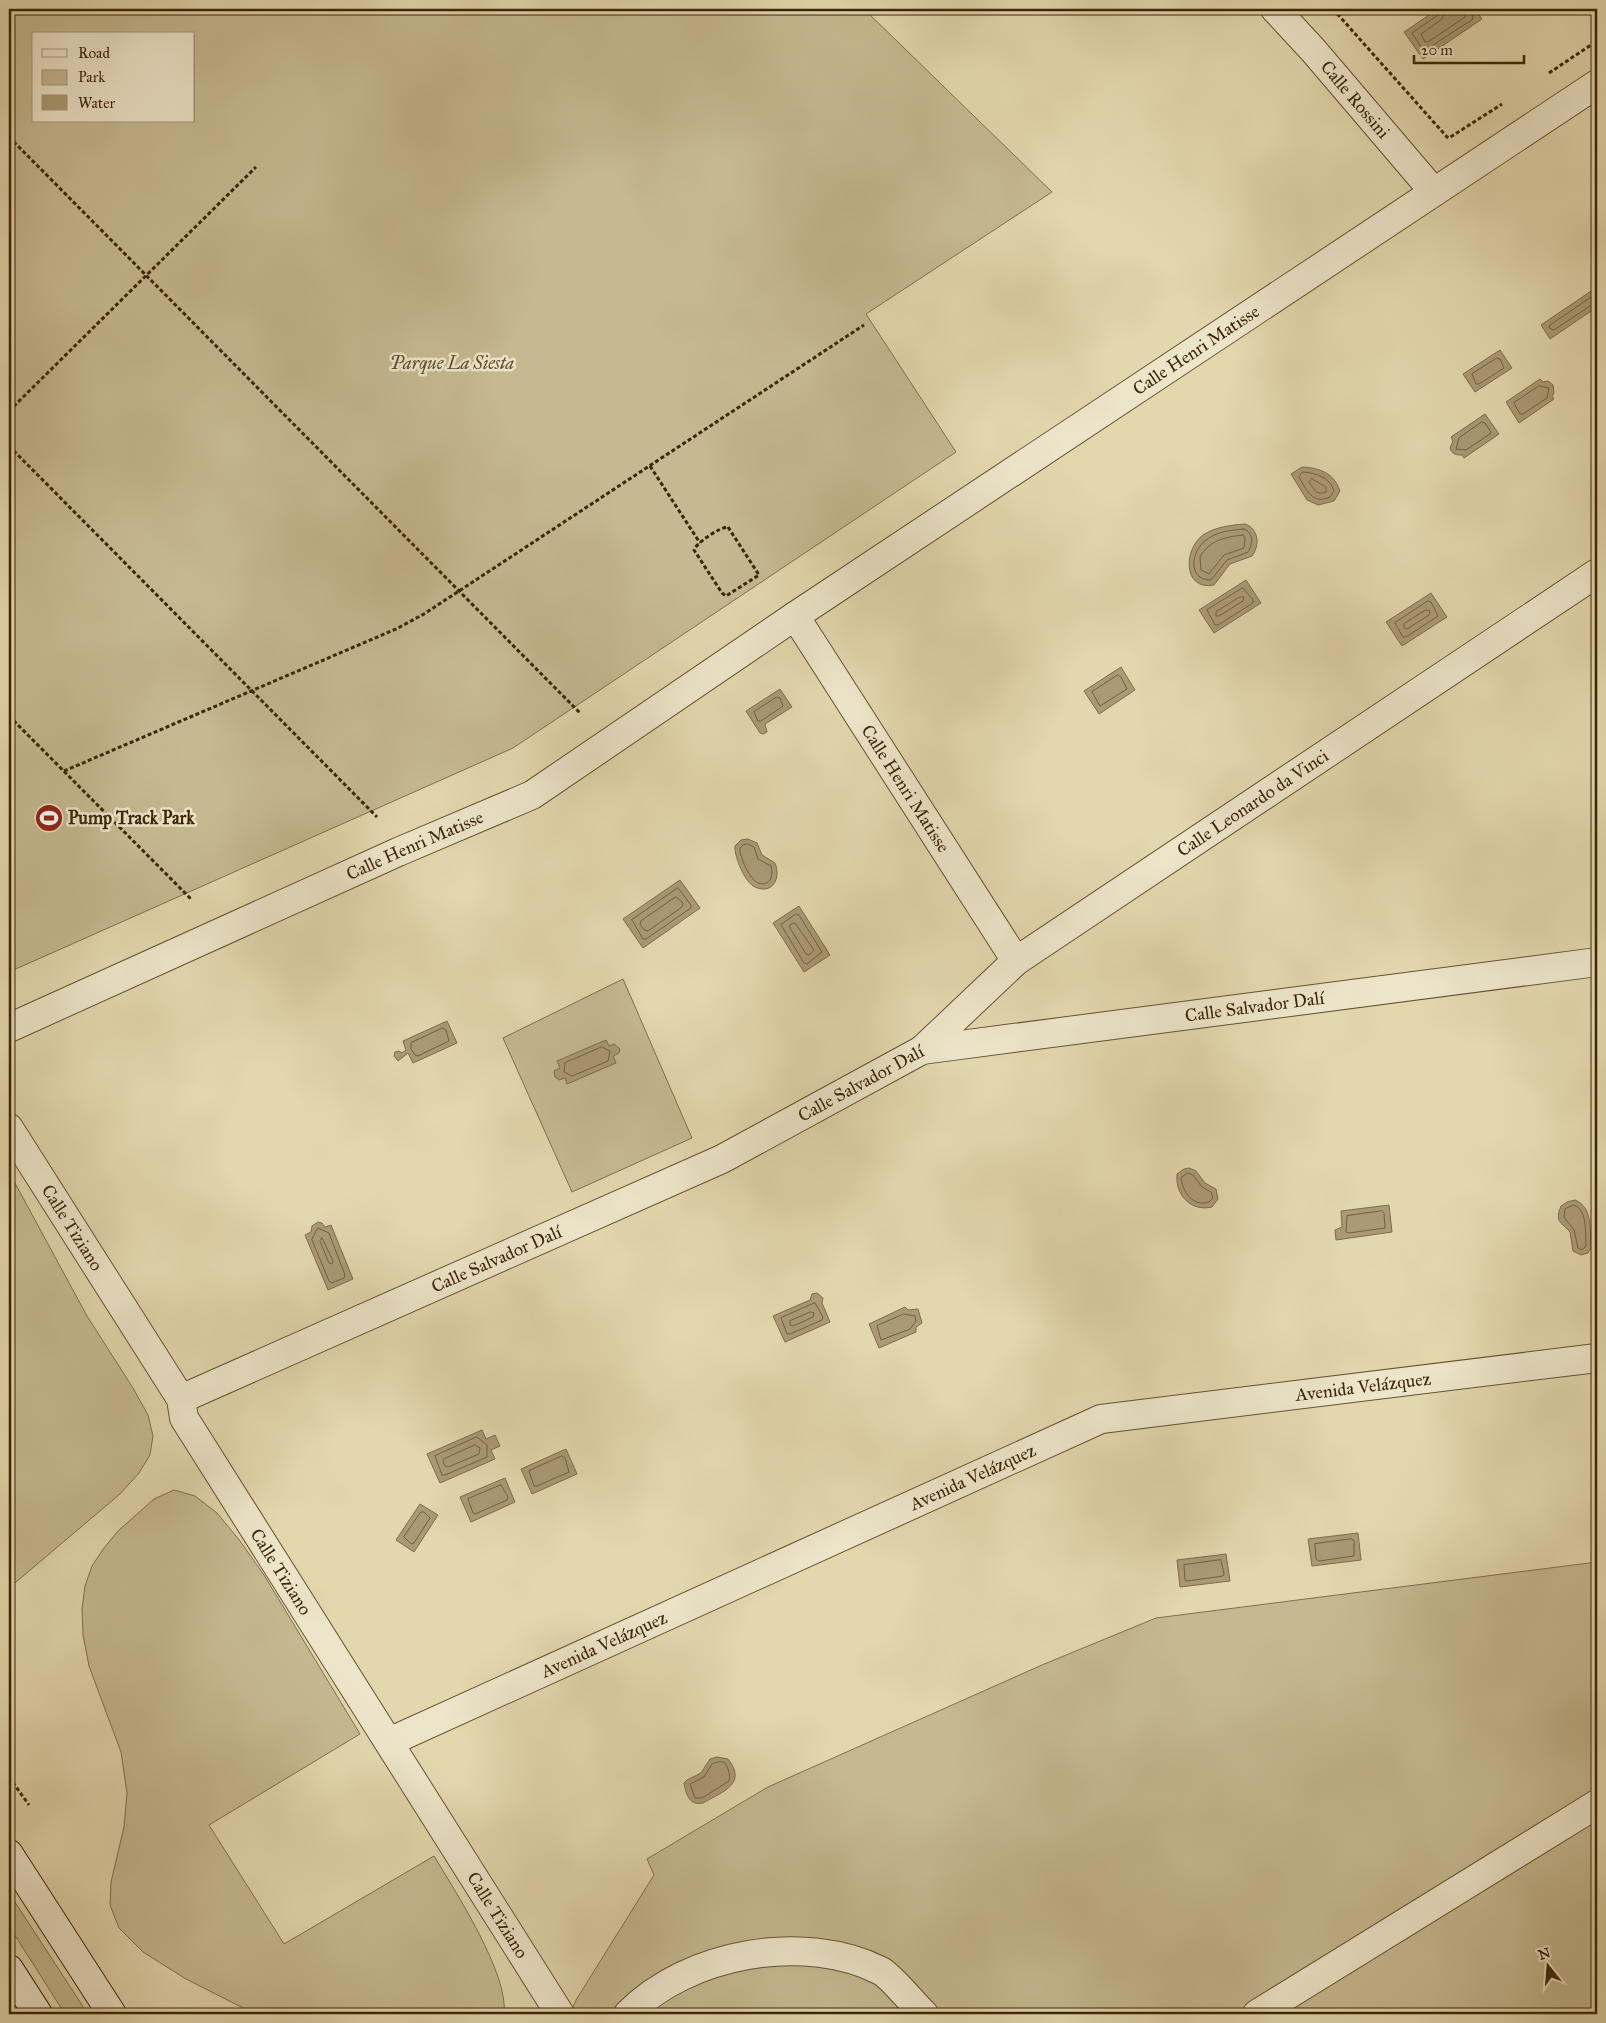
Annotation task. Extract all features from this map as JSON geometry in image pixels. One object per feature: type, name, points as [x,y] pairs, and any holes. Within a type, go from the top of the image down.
[{"type":"street","name":"Calle Rossini","points":[[1275,9],[1319,57],[1434,192]]},
{"type":"street","name":"Calle Henri Matisse","points":[[9,1028],[398,852],[532,795],[796,616],[1597,84]]},
{"type":"street","name":"Calle Leonardo da Vinci","points":[[922,1050],[1016,961],[1597,573]]},
{"type":"street","name":"Calle Henri Matisse","points":[[796,616],[1016,961]]},
{"type":"street","name":"Calle Salvador Dalí","points":[[181,1399],[722,1159],[922,1050],[1597,962]]},
{"type":"street","name":"Calle Tiziano","points":[[9,1128],[181,1399],[184,1418],[560,2014]]},
{"type":"street","name":"Avenida Velázquez","points":[[389,1742],[1101,1419],[1597,1358]]},
{"type":"street","points":[[1257,2014],[1597,1804]]},
{"type":"street","points":[[9,1854],[112,2014]]},
{"type":"street","points":[[628,2014],[658,1990],[688,1973],[719,1961],[751,1954],[784,1951],[818,1953],[842,1958],[882,1972],[924,2014]]},
{"type":"street","points":[[9,1969],[38,2014]]},
{"type":"path","points":[[1334,9],[1447,137],[1449,138],[1504,103]]},
{"type":"path","points":[[1543,77],[1597,41]]},
{"type":"path","points":[[9,137],[580,714]]},
{"type":"path","points":[[9,411],[256,167]]},
{"type":"path","points":[[64,771],[396,628],[424,614],[864,325]]},
{"type":"path","points":[[9,446],[377,817]]},
{"type":"path","points":[[650,466],[700,543]]},
{"type":"path","points":[[728,527],[760,575],[729,595],[724,595],[694,550],[696,545],[700,543],[722,528],[728,527]]},
{"type":"path","points":[[9,716],[191,899]]},
{"type":"path","points":[[9,1777],[29,1806]]},
{"type":"green space","name":"Parque La Siesta","points":[[9,9],[864,9],[1052,192],[866,314],[956,452],[513,748],[9,972]]},
{"type":"green space","points":[[623,979],[692,1138],[572,1192],[503,1038]]},
{"type":"green space","points":[[9,1172],[87,1316],[148,1415],[153,1436],[150,1455],[139,1473],[120,1494],[9,1588]]},
{"type":"green space","points":[[174,1490],[195,1496],[217,1513],[240,1541],[264,1575],[360,1734],[209,1825],[284,1944],[434,1856],[467,1911],[490,1956],[503,1997],[504,2014],[255,2014],[186,1979],[143,1952],[119,1928],[110,1905],[111,1882],[124,1827],[127,1793],[121,1752],[89,1666],[83,1635],[82,1609],[85,1586],[92,1566],[104,1548],[118,1531],[154,1499]]},
{"type":"green space","points":[[1597,1562],[1597,2014],[570,2014],[576,2000],[654,1875],[647,1859],[768,1787],[1042,1665],[1156,1618]]},
{"type":"green space","points":[[9,1893],[87,2014],[65,2014],[9,1926]]},
{"type":"water","points":[[1438,9],[1475,9],[1482,19],[1423,59],[1404,32]]},
{"type":"water","points":[[1597,287],[1597,307],[1550,339],[1541,325]]},
{"type":"water","points":[[1500,350],[1512,368],[1475,392],[1463,374]]},
{"type":"water","points":[[1540,379],[1543,382],[1548,381],[1553,385],[1554,393],[1552,396],[1554,399],[1519,423],[1506,402]]},
{"type":"water","points":[[1485,414],[1499,434],[1464,458],[1462,455],[1453,453],[1450,448],[1453,441],[1451,437]]},
{"type":"water","points":[[1302,467],[1320,470],[1334,480],[1340,491],[1334,501],[1318,505],[1307,500],[1291,474]]},
{"type":"water","points":[[1245,524],[1250,526],[1257,538],[1255,552],[1252,556],[1230,564],[1214,585],[1204,585],[1196,582],[1189,568],[1192,550],[1196,542],[1203,535],[1218,528]]},
{"type":"water","points":[[1246,580],[1261,603],[1214,633],[1199,610]]},
{"type":"water","points":[[1431,593],[1447,617],[1402,646],[1386,622]]},
{"type":"water","points":[[1121,667],[1135,690],[1099,714],[1084,691]]},
{"type":"water","points":[[780,689],[792,707],[765,724],[767,732],[760,733],[746,711]]},
{"type":"water","points":[[748,839],[757,843],[762,855],[775,863],[777,869],[776,879],[774,884],[767,889],[761,889],[751,884],[738,862],[735,846],[741,840]]},
{"type":"water","points":[[680,880],[700,908],[643,948],[623,919]]},
{"type":"water","points":[[799,906],[830,955],[804,972],[773,923]]},
{"type":"water","points":[[447,1021],[457,1043],[413,1063],[408,1053],[398,1061],[394,1056],[395,1052],[399,1051],[402,1053],[406,1050],[403,1041]]},
{"type":"water","points":[[606,1040],[609,1046],[614,1044],[620,1049],[619,1053],[613,1056],[616,1063],[567,1084],[565,1078],[559,1080],[555,1077],[554,1071],[560,1068],[557,1061]]},
{"type":"water","points":[[1189,1168],[1196,1171],[1205,1183],[1216,1189],[1218,1199],[1212,1207],[1197,1207],[1182,1195],[1177,1182],[1177,1174]]},
{"type":"water","points":[[1575,1200],[1585,1208],[1590,1227],[1591,1248],[1588,1253],[1581,1255],[1573,1251],[1570,1232],[1560,1222],[1558,1216],[1561,1206]]},
{"type":"water","points":[[1389,1205],[1392,1232],[1336,1240],[1335,1230],[1342,1227],[1341,1211]]},
{"type":"water","points":[[318,1222],[322,1223],[325,1227],[331,1225],[353,1279],[328,1290],[305,1235],[311,1232],[312,1226]]},
{"type":"water","points":[[817,1293],[823,1298],[822,1303],[830,1322],[785,1342],[773,1316],[810,1300],[812,1294]]},
{"type":"water","points":[[905,1307],[908,1310],[918,1309],[922,1323],[916,1327],[916,1332],[879,1348],[869,1324]]},
{"type":"water","points":[[482,1430],[486,1439],[495,1435],[500,1446],[491,1450],[495,1459],[440,1483],[427,1454]]},
{"type":"water","points":[[566,1449],[577,1474],[532,1494],[521,1469]]},
{"type":"water","points":[[505,1478],[515,1502],[471,1522],[460,1497]]},
{"type":"water","points":[[420,1504],[438,1515],[414,1552],[396,1540]]},
{"type":"water","points":[[1358,1533],[1361,1560],[1312,1566],[1308,1539]]},
{"type":"water","points":[[1226,1554],[1230,1581],[1180,1587],[1177,1560]]},
{"type":"water","points":[[717,1757],[728,1759],[735,1775],[734,1781],[725,1791],[718,1795],[703,1803],[695,1803],[689,1799],[684,1783],[701,1773],[710,1759]]},
{"type":"place","name":"Pump Track Park","points":[[49,818]]}]
